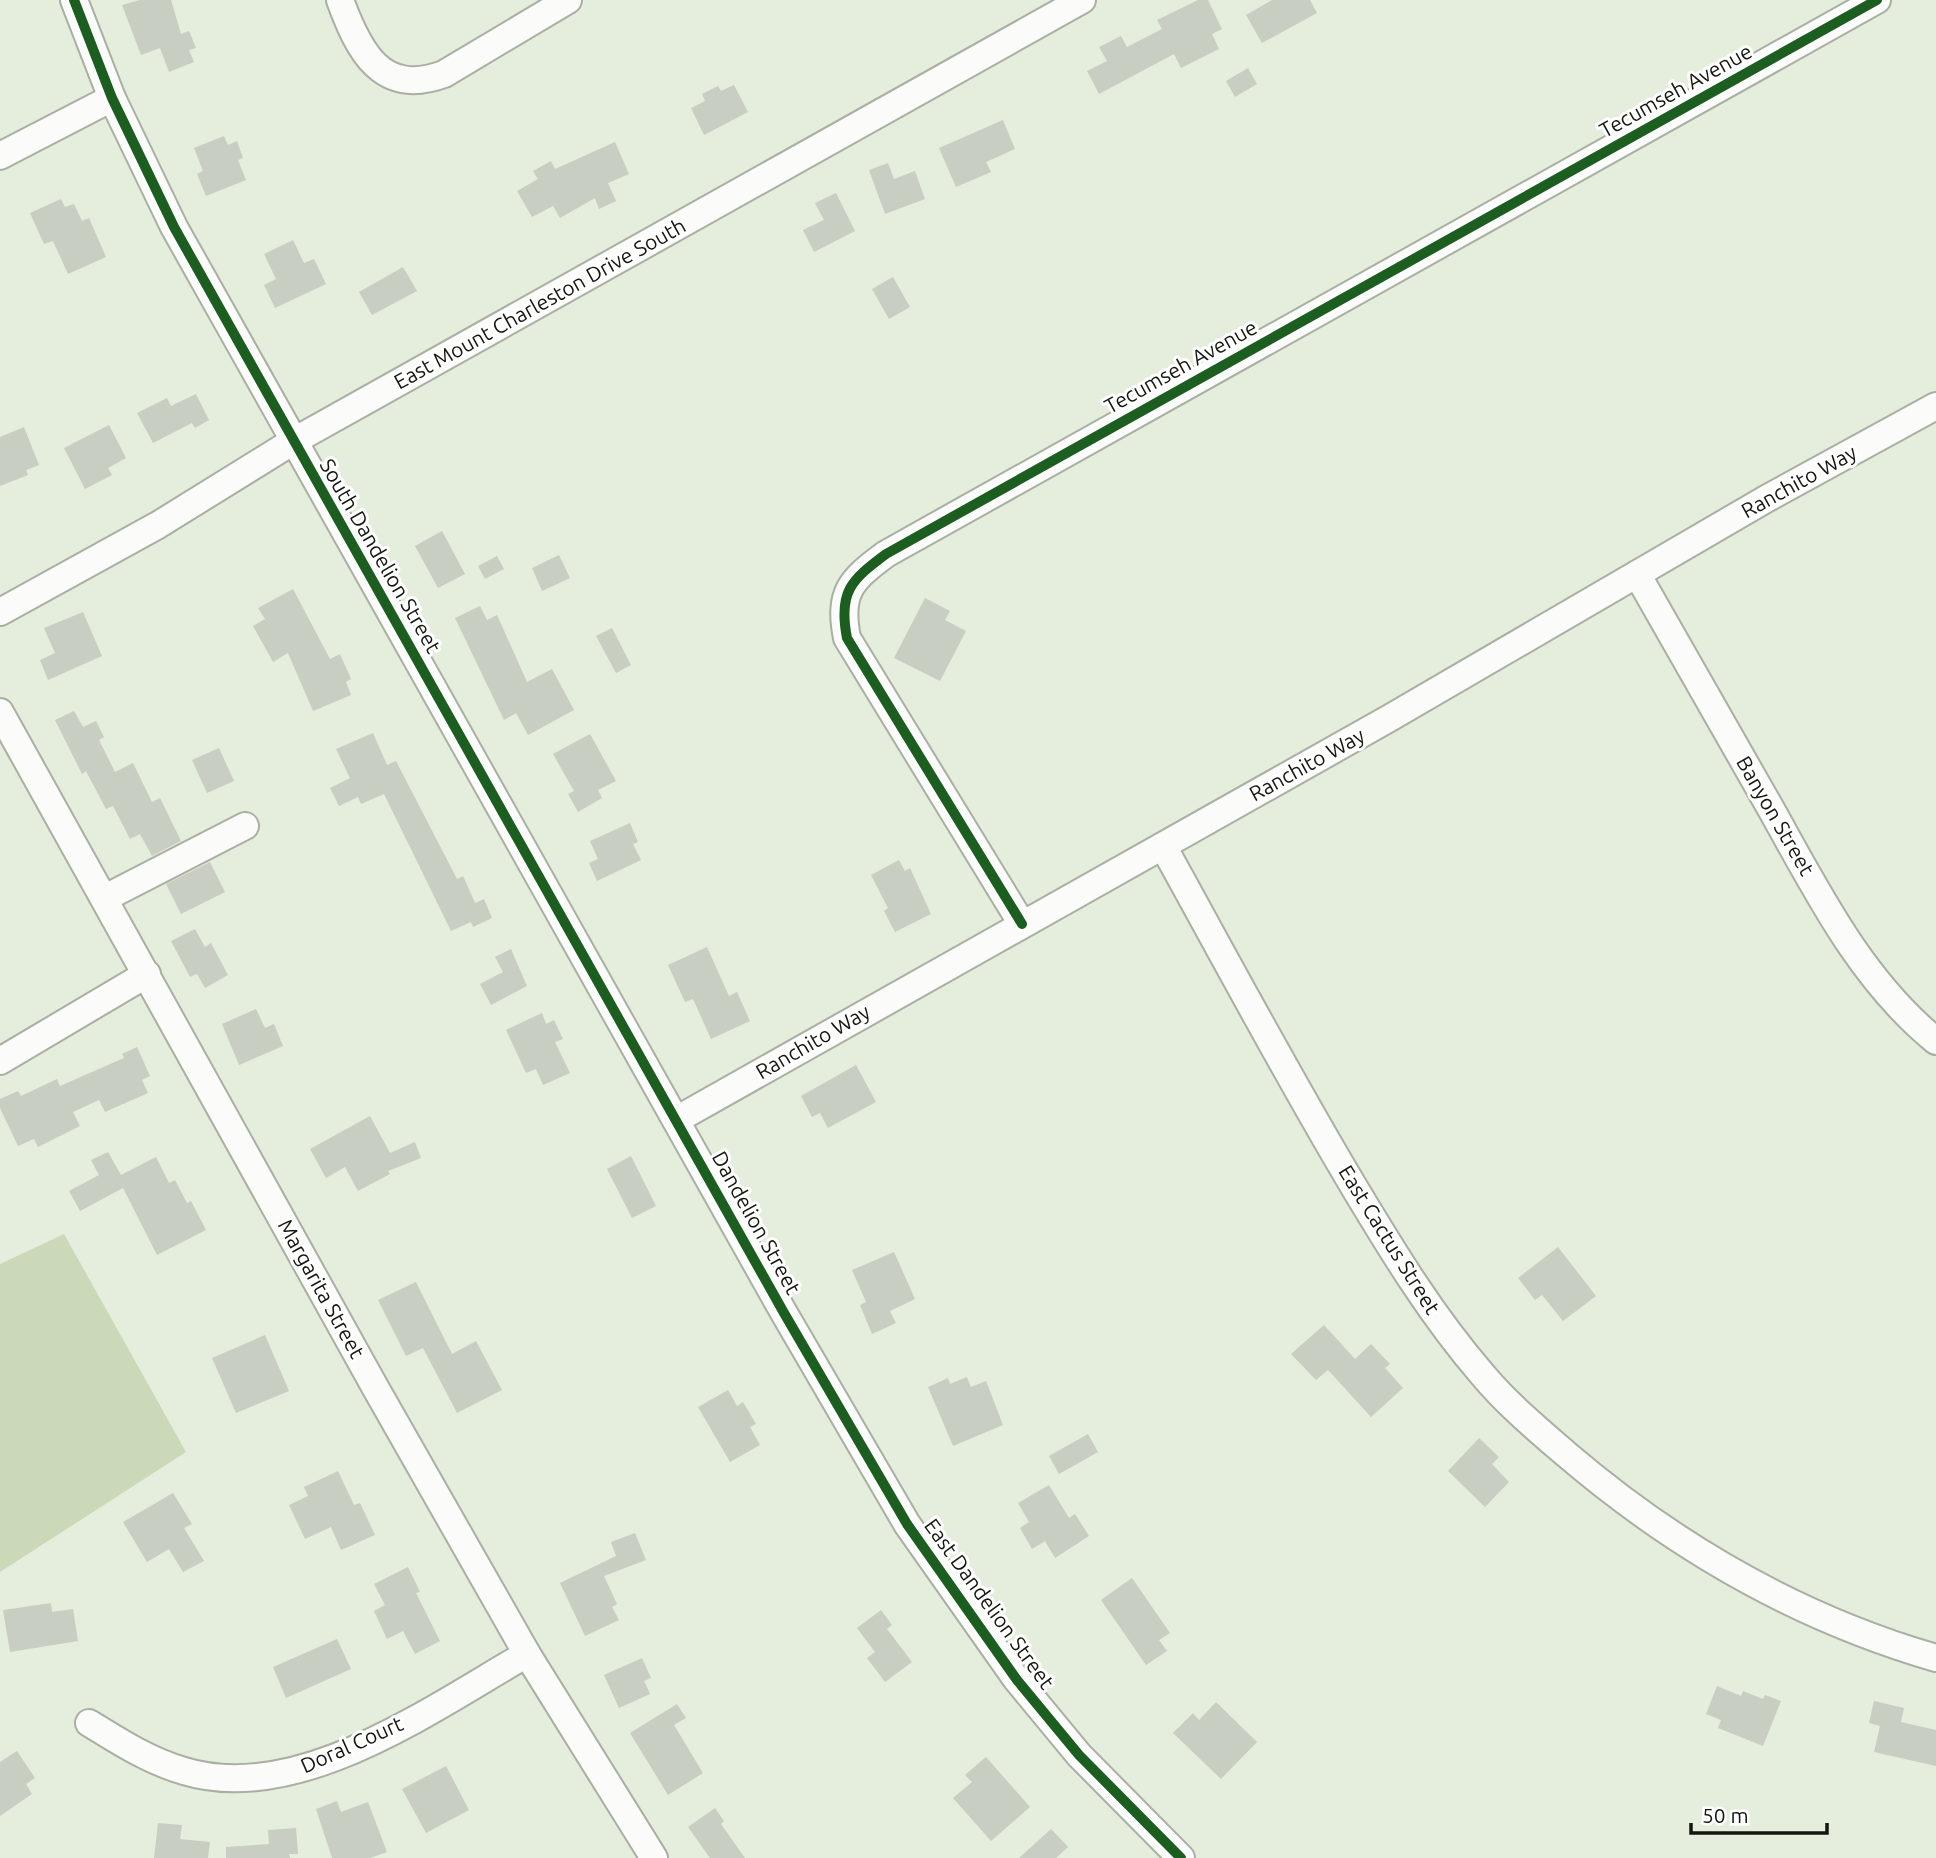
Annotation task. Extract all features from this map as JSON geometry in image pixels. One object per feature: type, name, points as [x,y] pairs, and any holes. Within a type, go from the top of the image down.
[{"type":"street","name":"South Dandelion Street","points":[[74,0],[112,97],[174,227],[292,442],[496,796],[676,1120]]},
{"type":"street","points":[[340,0],[370,60],[387,76],[403,82],[423,82],[444,74],[568,0]]},
{"type":"street","name":"East Mount Charleston Drive South","points":[[0,612],[158,524],[292,442],[1082,0]]},
{"type":"street","name":"Tecumseh Avenue","points":[[1022,924],[847,638],[842,612],[845,594],[857,575],[886,554],[1877,0]]},
{"type":"street","points":[[0,156],[112,97]]},
{"type":"street","name":"Ranchito Way","points":[[676,1120],[1936,407]]},
{"type":"street","name":"Banyon Street","points":[[1637,574],[1821,898],[1867,971],[1904,1015],[1936,1041]]},
{"type":"street","name":"Margarita Street","points":[[0,712],[106,898],[375,1387],[527,1654],[654,1858]]},
{"type":"street","points":[[106,898],[245,826]]},
{"type":"street","name":"East Cactus Street","points":[[1163,846],[1318,1126],[1407,1275],[1482,1375],[1501,1395],[1618,1499],[1752,1584],[1841,1626],[1936,1658]]},
{"type":"street","points":[[0,1060],[147,974]]},
{"type":"street","name":"Dandelion Street","points":[[676,1120],[803,1345]]},
{"type":"street","name":"East Dandelion Street","points":[[803,1345],[907,1524],[968,1615],[1079,1755],[1181,1858]]},
{"type":"street","name":"Doral Court","points":[[89,1723],[138,1753],[186,1772],[239,1780],[271,1778],[314,1766],[376,1739],[527,1654]]},
{"type":"green space","points":[[64,1234],[186,1452],[0,1572],[0,1264]]},
{"type":"building","points":[[140,0],[171,0],[181,34],[189,31],[196,48],[189,50],[194,62],[169,72],[160,48],[141,55],[122,5]]},
{"type":"building","points":[[1198,0],[1208,0],[1222,29],[1212,34],[1219,49],[1181,68],[1174,54],[1099,94],[1087,71],[1107,61],[1099,47],[1121,36],[1127,47],[1162,29],[1157,20]]},
{"type":"building","points":[[1272,0],[1310,0],[1317,13],[1262,43],[1246,15]]},
{"type":"building","points":[[1248,68],[1257,84],[1235,97],[1226,81]]},
{"type":"building","points":[[734,85],[748,112],[704,135],[691,108],[705,101],[702,94],[718,86],[721,91]]},
{"type":"building","points":[[1003,120],[1015,149],[986,162],[991,172],[956,187],[939,148]]},
{"type":"building","points":[[224,136],[228,145],[237,141],[243,158],[238,160],[246,180],[206,196],[197,174],[203,171],[194,148]]},
{"type":"building","points":[[615,142],[629,174],[608,183],[616,201],[599,209],[595,198],[560,218],[553,206],[532,217],[517,191],[538,179],[533,171],[551,161],[555,169]]},
{"type":"building","points":[[888,163],[894,179],[915,171],[925,199],[885,214],[869,170]]},
{"type":"building","points":[[836,193],[855,231],[814,252],[803,230],[824,220],[815,203]]},
{"type":"building","points":[[61,199],[65,207],[74,204],[82,221],[89,218],[106,257],[68,274],[53,241],[44,244],[30,213]]},
{"type":"building","points":[[293,240],[304,263],[314,259],[326,284],[275,308],[264,285],[276,279],[264,254]]},
{"type":"building","points":[[403,267],[417,291],[372,315],[359,292]]},
{"type":"building","points":[[893,277],[910,307],[889,319],[872,289]]},
{"type":"building","points":[[196,394],[209,420],[195,428],[192,423],[153,443],[137,413],[167,398],[171,406]]},
{"type":"building","points":[[109,425],[126,458],[108,468],[112,475],[85,489],[64,448]]},
{"type":"building","points":[[24,427],[39,465],[26,470],[28,475],[0,486],[0,437]]},
{"type":"building","points":[[442,531],[465,574],[438,588],[415,546]]},
{"type":"building","points":[[559,555],[570,578],[542,591],[532,568]]},
{"type":"building","points":[[497,556],[504,569],[485,579],[478,566]]},
{"type":"building","points":[[293,589],[330,659],[340,654],[351,679],[346,682],[351,695],[313,711],[288,653],[273,662],[253,626],[265,619],[258,608]]},
{"type":"building","points":[[925,598],[950,611],[945,620],[966,631],[940,681],[894,658]]},
{"type":"building","points":[[480,606],[487,620],[497,615],[527,682],[552,669],[574,710],[528,735],[516,713],[504,720],[455,618]]},
{"type":"building","points":[[83,612],[102,656],[48,680],[40,660],[55,653],[44,628]]},
{"type":"building","points":[[612,628],[631,665],[616,673],[596,636]]},
{"type":"building","points":[[74,711],[83,727],[96,721],[104,737],[99,740],[115,772],[133,763],[152,802],[160,798],[181,841],[152,856],[140,834],[130,839],[113,806],[106,809],[86,771],[82,774],[55,720]]},
{"type":"building","points":[[373,733],[387,765],[396,761],[457,879],[463,876],[475,903],[484,899],[492,918],[473,927],[471,922],[451,931],[384,794],[361,804],[358,797],[339,806],[330,788],[350,778],[336,749]]},
{"type":"building","points":[[590,734],[616,781],[598,790],[602,798],[578,812],[568,794],[574,791],[553,754]]},
{"type":"building","points":[[219,748],[234,781],[207,793],[192,760]]},
{"type":"building","points":[[630,823],[638,842],[633,844],[641,860],[597,881],[589,863],[598,859],[590,841]]},
{"type":"building","points":[[899,860],[905,871],[910,868],[931,914],[895,932],[884,911],[888,908],[871,875]]},
{"type":"building","points":[[210,862],[225,892],[181,914],[166,884]]},
{"type":"building","points":[[195,929],[205,947],[211,943],[228,975],[205,988],[197,974],[190,977],[171,941]]},
{"type":"building","points":[[707,947],[729,996],[737,992],[750,1021],[711,1039],[693,999],[685,1002],[668,965]]},
{"type":"building","points":[[511,949],[527,986],[491,1005],[480,984],[503,972],[495,957]]},
{"type":"building","points":[[256,1009],[265,1028],[274,1024],[283,1046],[239,1065],[222,1024]]},
{"type":"building","points":[[542,1013],[546,1024],[554,1020],[563,1039],[555,1042],[570,1073],[543,1085],[536,1069],[526,1073],[506,1030]]},
{"type":"building","points":[[137,1047],[150,1076],[142,1080],[148,1093],[105,1112],[99,1100],[73,1112],[80,1126],[38,1147],[34,1139],[18,1146],[0,1108],[0,1099],[18,1091],[21,1096],[57,1079],[60,1086],[124,1058],[122,1054]]},
{"type":"building","points":[[856,1065],[876,1102],[828,1128],[820,1113],[812,1117],[801,1096]]},
{"type":"building","points":[[370,1116],[390,1153],[415,1142],[421,1158],[388,1171],[390,1174],[358,1191],[345,1167],[326,1178],[310,1149]]},
{"type":"building","points":[[108,1152],[121,1175],[156,1157],[169,1183],[175,1180],[187,1203],[191,1201],[206,1230],[157,1255],[123,1188],[80,1211],[69,1191],[99,1175],[91,1160]]},
{"type":"building","points":[[631,1156],[656,1206],[632,1218],[607,1169]]},
{"type":"building","points":[[1558,1247],[1596,1296],[1563,1321],[1542,1295],[1535,1300],[1518,1278]]},
{"type":"building","points":[[894,1252],[915,1299],[890,1311],[896,1323],[872,1334],[860,1305],[866,1302],[852,1270]]},
{"type":"building","points":[[416,1282],[452,1354],[476,1341],[502,1390],[457,1413],[423,1348],[406,1356],[378,1300]]},
{"type":"building","points":[[1324,1325],[1355,1359],[1371,1344],[1390,1364],[1385,1368],[1403,1388],[1371,1417],[1328,1370],[1316,1380],[1291,1354]]},
{"type":"building","points":[[265,1335],[289,1391],[236,1413],[212,1358]]},
{"type":"building","points":[[967,1377],[971,1387],[986,1381],[1003,1425],[953,1446],[928,1387],[948,1378],[950,1384]]},
{"type":"building","points":[[728,1390],[737,1406],[743,1402],[756,1424],[750,1427],[760,1445],[730,1462],[698,1407]]},
{"type":"building","points":[[1088,1434],[1098,1452],[1059,1474],[1049,1456]]},
{"type":"building","points":[[1479,1438],[1499,1457],[1492,1464],[1509,1482],[1485,1507],[1448,1471]]},
{"type":"building","points":[[338,1471],[354,1505],[360,1503],[375,1535],[341,1550],[331,1527],[305,1539],[289,1505],[308,1496],[304,1487]]},
{"type":"building","points":[[1049,1485],[1069,1518],[1075,1514],[1089,1536],[1055,1558],[1045,1541],[1032,1549],[1020,1528],[1029,1522],[1018,1503]]},
{"type":"building","points":[[173,1493],[192,1524],[184,1528],[204,1561],[183,1572],[169,1549],[147,1562],[123,1522]]},
{"type":"building","points":[[635,1533],[646,1560],[604,1576],[617,1604],[612,1607],[619,1620],[585,1636],[560,1583],[616,1556],[611,1542]]},
{"type":"building","points":[[408,1567],[420,1592],[416,1593],[440,1641],[415,1654],[403,1631],[387,1639],[374,1611],[385,1605],[374,1584]]},
{"type":"building","points":[[1132,1578],[1170,1633],[1159,1640],[1167,1651],[1146,1665],[1101,1600]]},
{"type":"building","points":[[51,1603],[52,1612],[73,1609],[78,1641],[10,1652],[3,1610]]},
{"type":"building","points":[[881,1610],[892,1625],[887,1629],[912,1662],[885,1682],[867,1658],[875,1652],[857,1628]]},
{"type":"building","points":[[337,1639],[351,1669],[286,1698],[273,1667]]},
{"type":"building","points":[[642,1658],[651,1678],[644,1681],[650,1694],[619,1708],[604,1675]]},
{"type":"building","points":[[1717,1686],[1741,1696],[1743,1691],[1763,1699],[1765,1695],[1781,1701],[1763,1746],[1718,1728],[1721,1720],[1706,1714]]},
{"type":"building","points":[[1874,1701],[1904,1708],[1901,1722],[1936,1730],[1936,1766],[1874,1752],[1880,1726],[1869,1723]]},
{"type":"building","points":[[1216,1702],[1257,1742],[1221,1779],[1173,1733],[1193,1713],[1199,1720]]},
{"type":"building","points":[[677,1704],[686,1718],[674,1725],[703,1773],[668,1795],[630,1733]]},
{"type":"building","points":[[17,1751],[35,1778],[26,1784],[32,1794],[0,1816],[0,1762]]},
{"type":"building","points":[[986,1757],[1030,1807],[991,1841],[953,1798],[972,1782],[965,1775]]},
{"type":"building","points":[[446,1766],[469,1810],[426,1833],[402,1789]]},
{"type":"building","points":[[337,1801],[341,1812],[368,1802],[387,1852],[370,1858],[332,1858],[316,1809]]},
{"type":"building","points":[[715,1808],[724,1821],[721,1824],[745,1858],[710,1858],[688,1827]]},
{"type":"building","points":[[158,1823],[182,1825],[180,1839],[210,1842],[208,1858],[154,1858]]},
{"type":"building","points":[[296,1828],[298,1854],[289,1854],[290,1858],[226,1858],[226,1847],[269,1844],[268,1830]]},
{"type":"building","points":[[1051,1829],[1068,1847],[1056,1858],[1019,1858]]},
{"type":"cycle path","points":[[74,0],[112,98],[174,227],[784,1313],[907,1524],[1017,1680],[1079,1755],[1181,1858]]},
{"type":"cycle path","points":[[1022,924],[847,638],[844,609],[850,588],[856,580],[886,554],[1877,0]]}]
